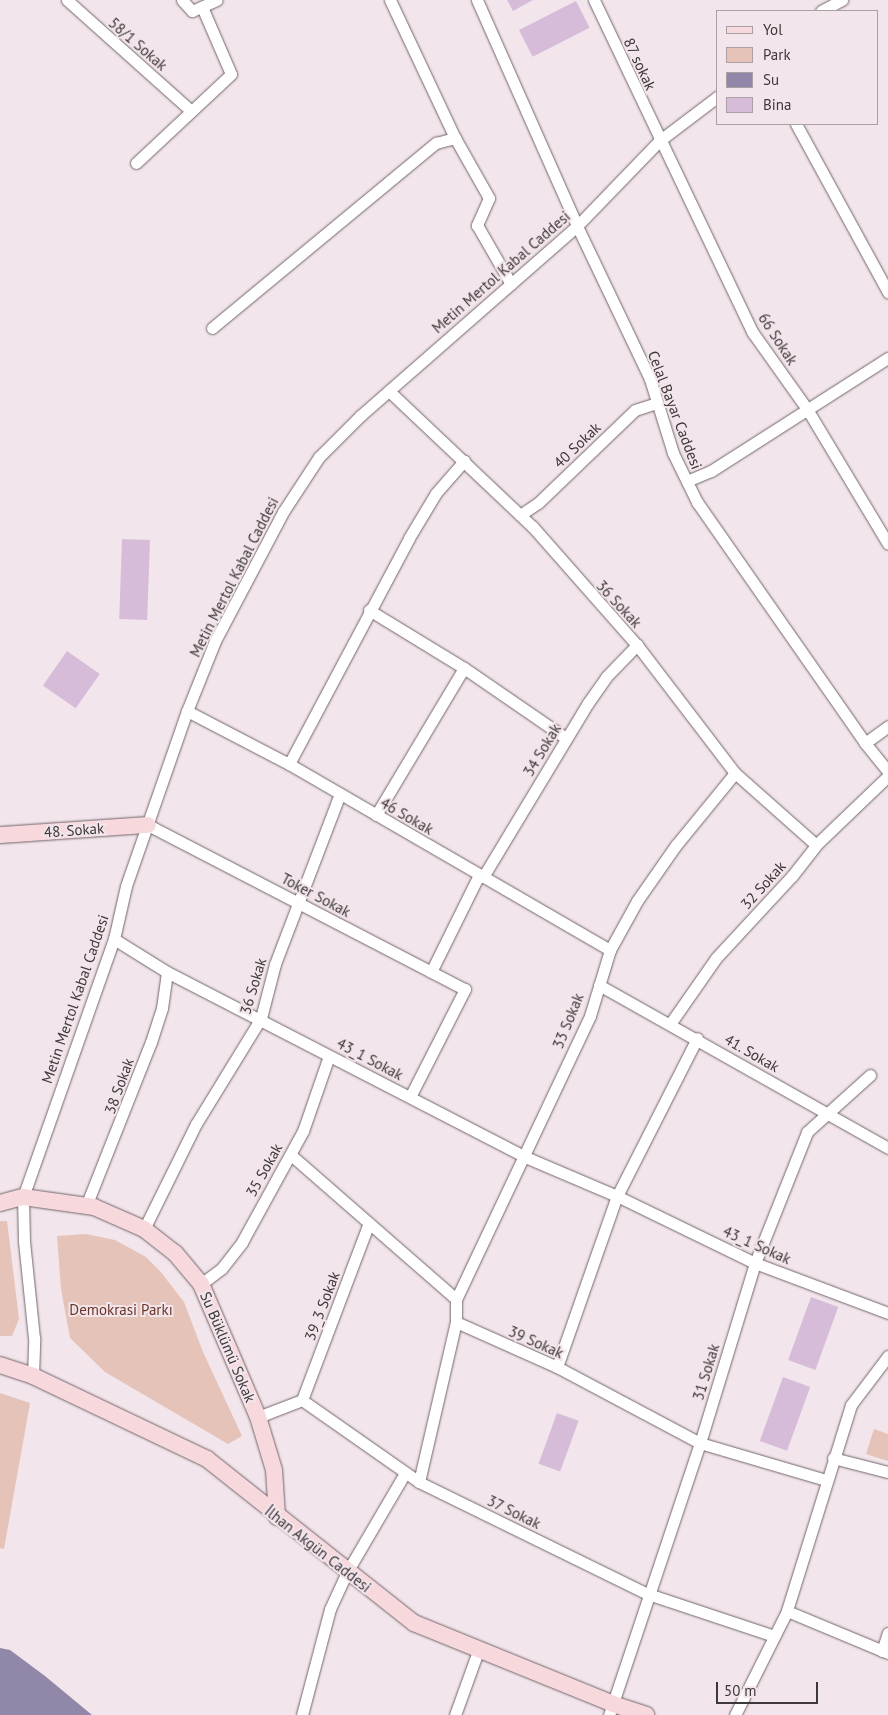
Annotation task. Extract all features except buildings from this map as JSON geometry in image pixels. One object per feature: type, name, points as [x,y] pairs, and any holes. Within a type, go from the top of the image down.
[{"type":"main road","name":"48. Sokak","points":[[0,835],[148,825]]},
{"type":"main road","name":"Su Büklümü Sokak","points":[[0,1203],[24,1197],[86,1206],[144,1229],[175,1253],[201,1284],[258,1416],[274,1470],[277,1517]]},
{"type":"main road","name":"İlhan Akgün Caddesi","points":[[0,1364],[33,1376],[207,1459],[277,1517],[414,1623],[611,1710],[646,1715]]},
{"type":"street","name":"58/1 Sokak","points":[[66,0],[191,111]]},
{"type":"street","points":[[136,163],[231,74],[197,9],[182,0]]},
{"type":"street","points":[[197,9],[217,0]]},
{"type":"street","points":[[390,0],[455,138],[489,198],[477,225],[511,284]]},
{"type":"street","name":"Celal Bayar Caddesi","points":[[476,0],[577,226],[650,379],[673,453],[697,502],[865,743],[888,771]]},
{"type":"street","name":"87 sokak","points":[[594,0],[659,141]]},
{"type":"street","points":[[822,10],[841,0]]},
{"type":"street","name":"Metin Mertol Kabal Caddesi","points":[[33,1376],[34,1338],[24,1241],[24,1197],[114,939],[126,886],[187,711],[215,642],[283,512],[319,457],[389,391],[577,226],[659,141],[716,98]]},
{"type":"street","points":[[797,125],[888,292]]},
{"type":"street","points":[[212,328],[436,143],[455,138]]},
{"type":"street","name":"66 Sokak","points":[[659,141],[754,333],[807,409],[888,544]]},
{"type":"street","points":[[687,481],[711,471],[888,358]]},
{"type":"street","name":"36 Sokak","points":[[389,391],[520,515],[637,646],[735,773],[816,845]]},
{"type":"street","name":"40 Sokak","points":[[520,515],[538,503],[635,410],[657,403]]},
{"type":"street","points":[[289,764],[369,610],[436,494],[464,461]]},
{"type":"street","points":[[369,610],[464,668],[566,738]]},
{"type":"street","name":"34 Sokak","points":[[431,972],[481,876],[566,738],[606,676],[637,646]]},
{"type":"street","points":[[376,815],[464,668]]},
{"type":"street","name":"46 Sokak","points":[[187,711],[289,764],[610,950]]},
{"type":"street","points":[[865,743],[888,726]]},
{"type":"street","name":"33 Sokak","points":[[456,1299],[590,1016],[610,950],[637,901],[671,853],[735,773]]},
{"type":"street","name":"32 Sokak","points":[[670,1024],[716,958],[792,876],[816,845],[888,776]]},
{"type":"street","name":"36 Sokak","points":[[144,1229],[196,1124],[260,1018],[274,964],[340,794]]},
{"type":"street","name":"Toker Sokak","points":[[148,825],[465,989],[410,1097]]},
{"type":"street","name":"43_1 Sokak","points":[[114,939],[167,972],[260,1018],[523,1156],[617,1196],[755,1262],[888,1313]]},
{"type":"street","name":"38 Sokak","points":[[86,1206],[151,1042],[162,1008],[167,972]]},
{"type":"street","name":"41. Sokak","points":[[598,985],[697,1038],[888,1148]]},
{"type":"street","points":[[556,1367],[617,1196],[697,1038]]},
{"type":"street","name":"35 Sokak","points":[[201,1284],[222,1268],[242,1242],[291,1155],[330,1056]]},
{"type":"street","name":"31 Sokak","points":[[611,1710],[648,1594],[700,1443],[755,1262],[807,1132],[870,1075]]},
{"type":"street","points":[[291,1155],[456,1299],[456,1322],[418,1482]]},
{"type":"street","name":"39_3 Sokak","points":[[302,1400],[369,1223]]},
{"type":"street","name":"39 Sokak","points":[[456,1322],[556,1367],[700,1443],[826,1480]]},
{"type":"street","points":[[735,1715],[787,1611],[826,1480],[851,1405],[888,1356]]},
{"type":"street","points":[[258,1416],[302,1400]]},
{"type":"street","name":"37 Sokak","points":[[302,1400],[418,1482],[648,1594],[774,1636]]},
{"type":"street","points":[[833,1458],[888,1472]]},
{"type":"street","points":[[302,1715],[330,1609],[347,1572],[405,1473]]},
{"type":"street","points":[[787,1611],[885,1652],[888,1633]]},
{"type":"street","points":[[455,1715],[478,1651]]},
{"type":"green space","points":[[0,1221],[7,1221],[19,1319],[12,1336],[0,1336]]},
{"type":"green space","name":"Demokrasi Parkı","points":[[86,1234],[115,1240],[146,1257],[160,1271],[184,1302],[203,1352],[242,1436],[228,1444],[105,1372],[70,1338],[61,1289],[57,1236]]},
{"type":"green space","points":[[0,1393],[30,1403],[4,1549],[0,1548]]},
{"type":"green space","points":[[874,1429],[888,1434],[888,1461],[866,1454]]},
{"type":"water","points":[[0,1648],[10,1650],[92,1715],[0,1715]]}]
